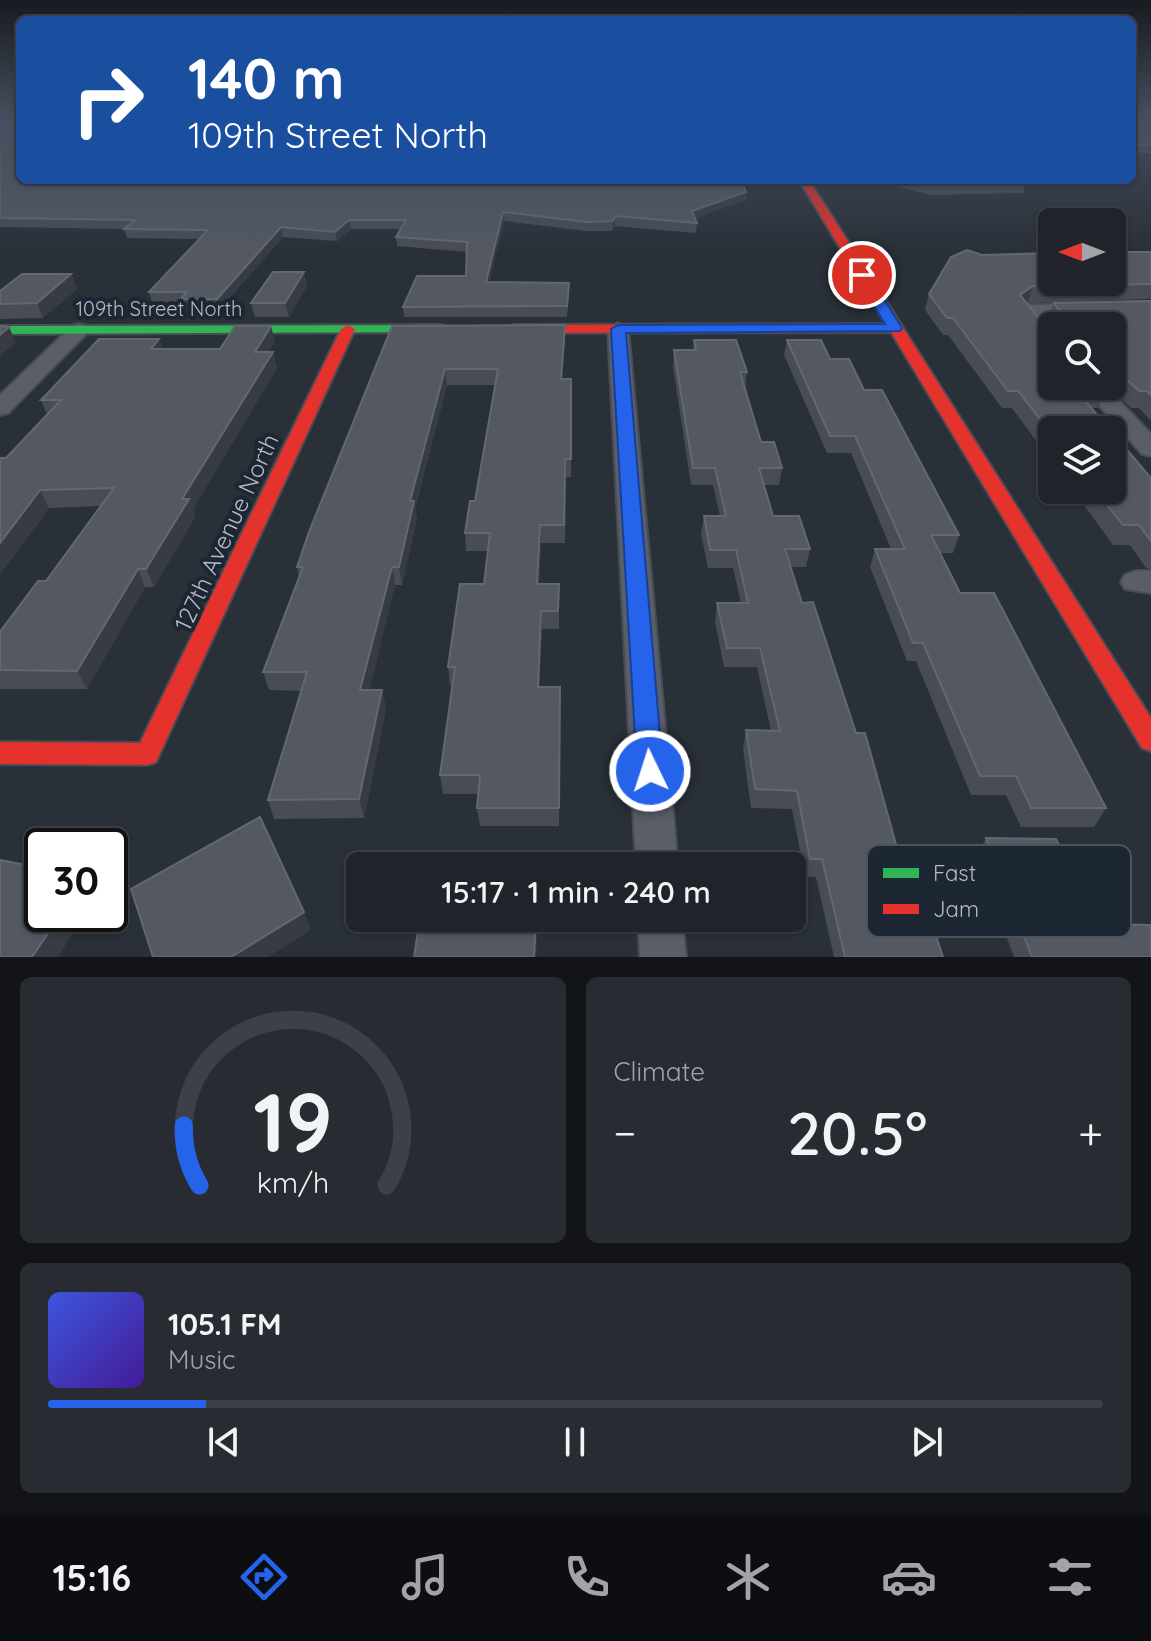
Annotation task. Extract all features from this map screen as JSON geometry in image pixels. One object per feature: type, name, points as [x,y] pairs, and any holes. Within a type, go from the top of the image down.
[{"type":"street","points":[[806,184],[1151,740]]},
{"type":"street","points":[[1038,324],[1028,311],[1151,308]]},
{"type":"street","points":[[491,329],[895,328]]},
{"type":"street","name":"127th Avenue North","points":[[0,753],[147,754],[348,329]]},
{"type":"street","name":"109th Street North","points":[[0,330],[459,329]]},
{"type":"street","points":[[618,329],[656,852]]},
{"type":"street","points":[[0,408],[79,330]]},
{"type":"street","points":[[1106,400],[1151,449]]},
{"type":"street","points":[[661,932],[663,957]]},
{"type":"building","points":[[0,161],[16,161],[16,184],[743,184],[746,192],[692,211],[697,223],[615,216],[613,221],[586,222],[503,212],[486,282],[569,283],[567,306],[403,307],[417,276],[466,276],[467,242],[396,237],[406,220],[349,220],[335,232],[281,227],[217,299],[181,299],[187,292],[149,292],[208,230],[124,229],[135,220],[0,218]]},
{"type":"building","points":[[967,250],[982,255],[1038,253],[1038,286],[1020,295],[1038,317],[1038,400],[1085,400],[1098,416],[1038,416],[1018,391],[1008,391],[953,318],[947,318],[929,294],[951,257]]},
{"type":"building","points":[[1126,252],[1151,252],[1151,284],[1126,284]]},
{"type":"building","points":[[273,272],[304,272],[285,303],[251,303]]},
{"type":"building","points":[[22,274],[71,274],[37,303],[0,304],[0,291]]},
{"type":"building","points":[[1151,301],[1151,395],[1147,391],[1139,391],[1126,379],[1126,312],[1060,312],[1054,303]]},
{"type":"building","points":[[565,325],[561,379],[571,379],[571,459],[565,459],[564,525],[540,525],[537,584],[559,584],[558,611],[541,611],[538,687],[560,687],[559,808],[477,808],[480,775],[440,775],[455,667],[448,667],[460,584],[484,584],[490,533],[465,533],[470,501],[475,501],[498,369],[445,369],[410,501],[414,501],[399,567],[392,567],[360,690],[382,690],[359,799],[268,800],[307,672],[263,672],[303,567],[297,567],[309,532],[392,326]]},
{"type":"building","points":[[0,326],[9,327],[0,335]]},
{"type":"building","points":[[235,326],[271,326],[255,352],[273,352],[182,499],[189,499],[146,569],[138,569],[77,671],[0,670],[0,632],[38,581],[46,581],[114,488],[40,490],[0,543],[0,458],[6,458],[61,400],[41,400],[99,339],[159,339],[151,349],[220,349]]},
{"type":"building","points":[[694,340],[736,340],[747,372],[740,372],[761,442],[774,442],[782,468],[759,468],[773,516],[799,516],[810,549],[785,549],[802,603],[813,602],[856,733],[865,733],[896,845],[867,845],[867,937],[936,937],[943,957],[845,957],[822,859],[810,859],[797,791],[755,789],[746,730],[780,731],[760,648],[727,648],[717,603],[748,603],[736,550],[710,550],[704,516],[726,516],[715,468],[693,468],[674,350],[696,350]]},
{"type":"building","points":[[787,340],[821,340],[830,359],[849,359],[864,390],[882,390],[959,535],[931,535],[960,593],[994,593],[1106,808],[1031,808],[1016,776],[980,776],[923,643],[913,643],[875,549],[905,549],[855,436],[830,436]]},
{"type":"building","points":[[1126,449],[1151,478],[1151,541],[1139,525],[1123,525],[1106,504],[1126,504]]},
{"type":"building","points":[[260,817],[304,912],[231,957],[153,957],[131,889]]},
{"type":"building","points":[[986,838],[1056,839],[1059,845],[989,845]]},
{"type":"building","points":[[0,860],[24,865],[24,932],[49,932],[32,957],[0,957]]},
{"type":"building","points":[[1131,925],[1151,925],[1151,957],[1032,957],[1024,937],[1131,937]]},
{"type":"building","points":[[418,932],[535,932],[534,957],[414,957]]},
{"type":"traffic: fast","points":[[0,330],[440,329]]},
{"type":"traffic: jam","points":[[806,184],[1151,740]]},
{"type":"traffic: jam","points":[[513,329],[895,328]]},
{"type":"traffic: jam","points":[[0,753],[147,754],[348,329]]},
{"type":"route","points":[[650,771],[618,329],[895,328],[862,275]]}]
